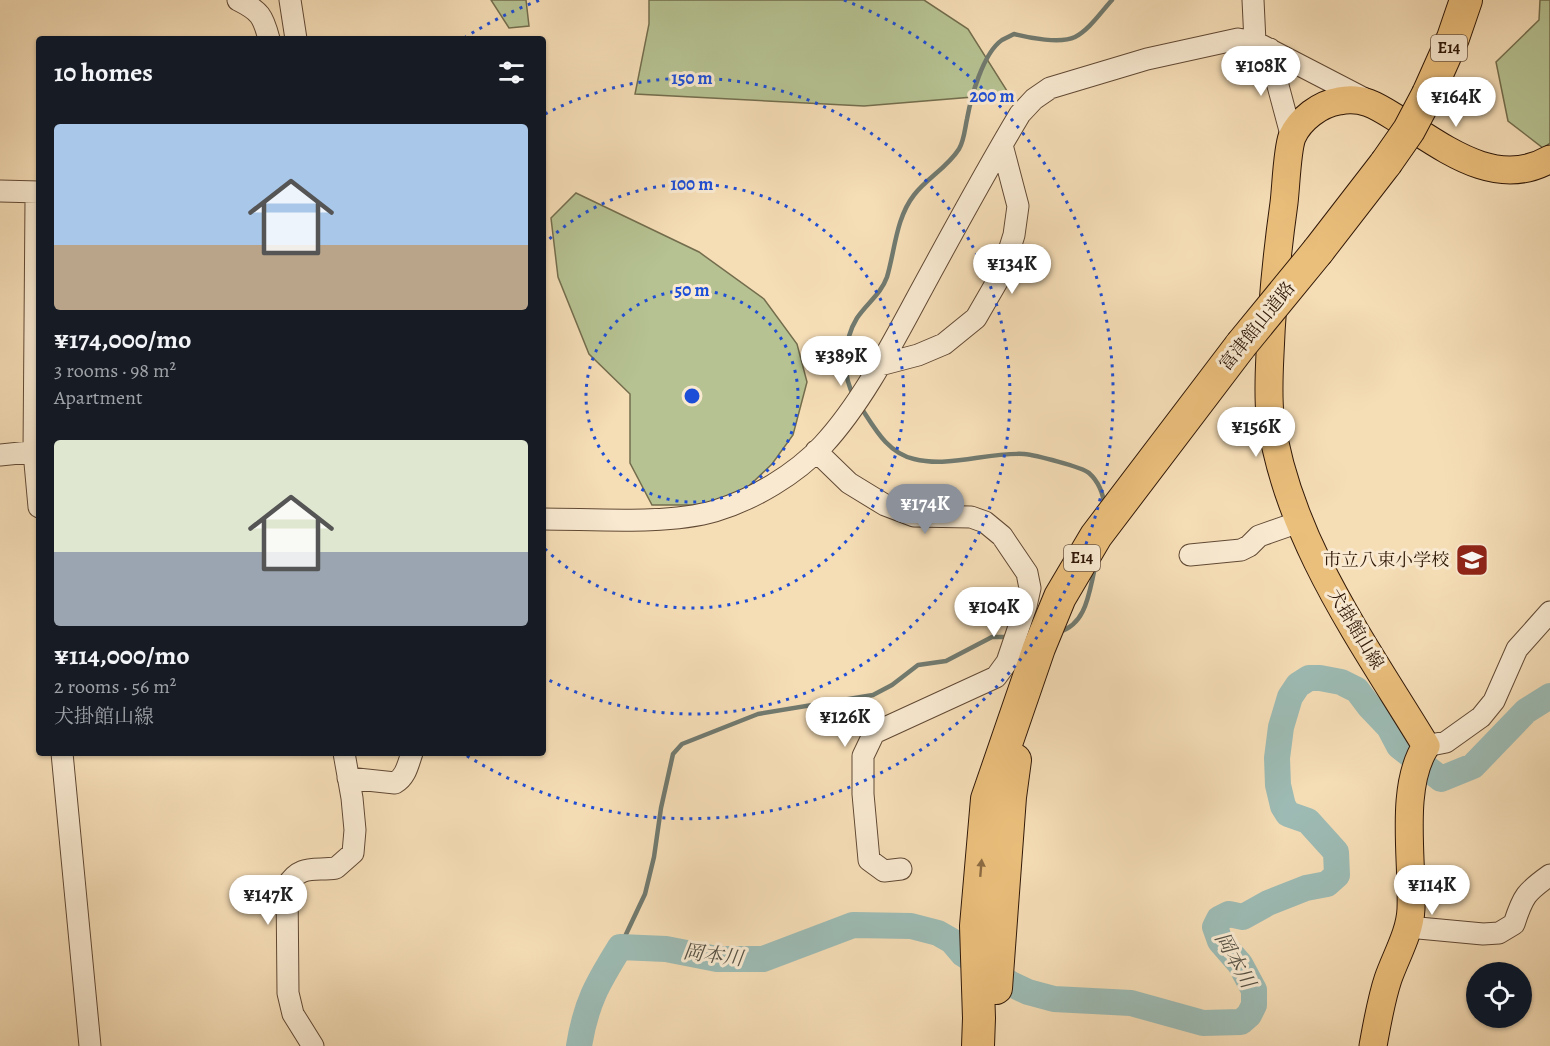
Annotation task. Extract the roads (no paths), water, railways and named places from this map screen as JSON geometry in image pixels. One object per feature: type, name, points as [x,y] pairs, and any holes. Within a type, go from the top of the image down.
[{"type":"highway","name":"富津館山道路","points":[[986,1032],[988,927],[1010,797],[1017,672],[1049,621],[1072,575],[1109,518],[1241,345],[1386,163],[1428,93],[1450,46],[1466,0]]},
{"type":"main road","points":[[1292,138],[1302,122],[1328,104],[1341,100],[1368,101],[1463,158],[1486,168],[1522,171],[1550,159]]},
{"type":"main road","name":"犬掛館山線","points":[[1292,138],[1271,319],[1269,395],[1276,444],[1299,522],[1317,562],[1425,748]]},
{"type":"main road","points":[[1373,1046],[1388,981],[1408,927],[1411,910],[1409,834],[1413,776],[1425,748]]},
{"type":"street","points":[[238,0],[263,18],[268,36]]},
{"type":"street","points":[[290,0],[296,36]]},
{"type":"street","points":[[1253,0],[1263,45],[1273,67],[1292,138]]},
{"type":"street","points":[[546,519],[670,519],[713,511],[746,499],[787,475],[816,451],[834,432],[880,365],[1020,114],[1034,99],[1050,88],[1147,59],[1238,39],[1263,45],[1368,101]]},
{"type":"street","points":[[880,365],[918,355],[944,344],[976,318],[1002,273],[1014,235],[1018,206],[1002,145]]},
{"type":"street","points":[[0,191],[36,196]]},
{"type":"street","points":[[816,451],[849,483],[885,505],[914,516],[971,517],[985,522],[1002,536],[1027,573],[1030,588],[1018,626],[1017,672],[996,677],[874,733],[863,756],[863,794],[869,860],[884,871],[901,869]]},
{"type":"street","points":[[0,455],[36,452]]},
{"type":"street","points":[[1190,555],[1241,550],[1259,536],[1299,522]]},
{"type":"street","points":[[1425,748],[1446,742],[1481,717],[1494,701],[1517,649],[1550,612]]},
{"type":"street","points":[[62,756],[90,1046]]},
{"type":"street","points":[[313,1046],[293,1014],[288,993],[286,886],[292,876],[306,869],[336,868],[353,853],[355,830],[344,756]]},
{"type":"street","points":[[348,778],[395,783],[404,776],[411,756]]},
{"type":"street","points":[[1408,927],[1483,934],[1499,933],[1514,924],[1522,900],[1531,889],[1550,875]]},
{"type":"waterway","points":[[854,396],[846,367],[849,336],[857,318],[878,293],[887,277],[900,224],[908,204],[919,189],[949,162],[961,146],[975,88],[989,55],[1002,40],[1014,34],[1054,40],[1075,37],[1090,25],[1112,0]]},
{"type":"waterway","points":[[860,406],[882,438],[905,456],[941,462],[1010,454],[1024,454],[1048,459],[1089,473],[1100,488],[1104,506]]},
{"type":"waterway","points":[[1059,632],[1069,628],[1082,614],[1096,564]]},
{"type":"waterway","points":[[620,947],[645,894],[673,754],[682,744],[758,714],[873,695],[892,685],[918,665],[946,661],[992,637],[1009,637]]},
{"type":"waterway","name":"岡本川","points":[[579,1046],[585,1018],[594,994],[620,947],[666,949],[717,959],[763,959],[853,925],[911,926],[938,933],[952,941],[963,954],[1011,984],[1028,992],[1054,999],[1131,1003],[1203,1023],[1241,1022],[1249,1015],[1254,1005],[1254,990],[1240,964],[1220,941],[1215,927],[1219,919],[1229,914],[1243,917],[1268,903],[1306,888],[1327,884],[1337,875],[1336,852],[1308,821],[1288,814],[1283,806],[1278,785],[1277,758],[1281,727],[1290,697],[1298,685],[1309,678],[1320,678],[1341,682],[1357,690],[1389,727],[1399,746],[1441,779],[1473,766],[1526,711],[1550,696]]},
{"type":"place","name":"市立八束小学校","points":[[1472,560]]}]
